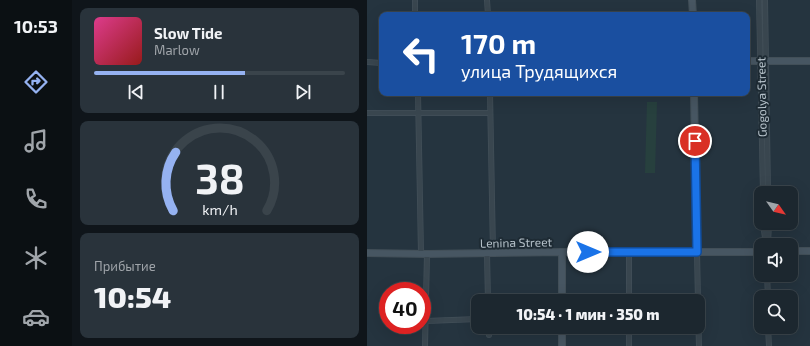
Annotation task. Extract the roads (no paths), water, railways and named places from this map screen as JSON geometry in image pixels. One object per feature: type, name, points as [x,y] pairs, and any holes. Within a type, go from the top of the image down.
[{"type":"street","points":[[415,0],[415,12]]},
{"type":"street","points":[[487,0],[487,12]]},
{"type":"street","points":[[692,0],[693,12]]},
{"type":"street","name":"Gogolya Street","points":[[759,0],[768,186]]},
{"type":"street","name":"Gogolya Street","points":[[763,186],[763,61],[765,0]]},
{"type":"street","points":[[750,61],[810,61]]},
{"type":"street","points":[[367,62],[379,63]]},
{"type":"street","points":[[418,96],[425,282]]},
{"type":"street","points":[[488,294],[490,253],[490,96]]},
{"type":"street","points":[[694,96],[698,294]]},
{"type":"street","points":[[367,113],[490,113]]},
{"type":"street","points":[[798,251],[810,251]]},
{"type":"street","points":[[562,252],[562,294]]},
{"type":"street","points":[[629,252],[629,294]]},
{"type":"street","name":"Lenina Street","points":[[367,253],[754,252]]},
{"type":"street","points":[[431,321],[471,319]]},
{"type":"street","points":[[425,334],[425,346]]},
{"type":"street","points":[[562,334],[562,346]]},
{"type":"street","points":[[629,334],[629,346]]},
{"type":"street","points":[[699,334],[699,346]]},
{"type":"street","points":[[768,334],[769,346]]}]
